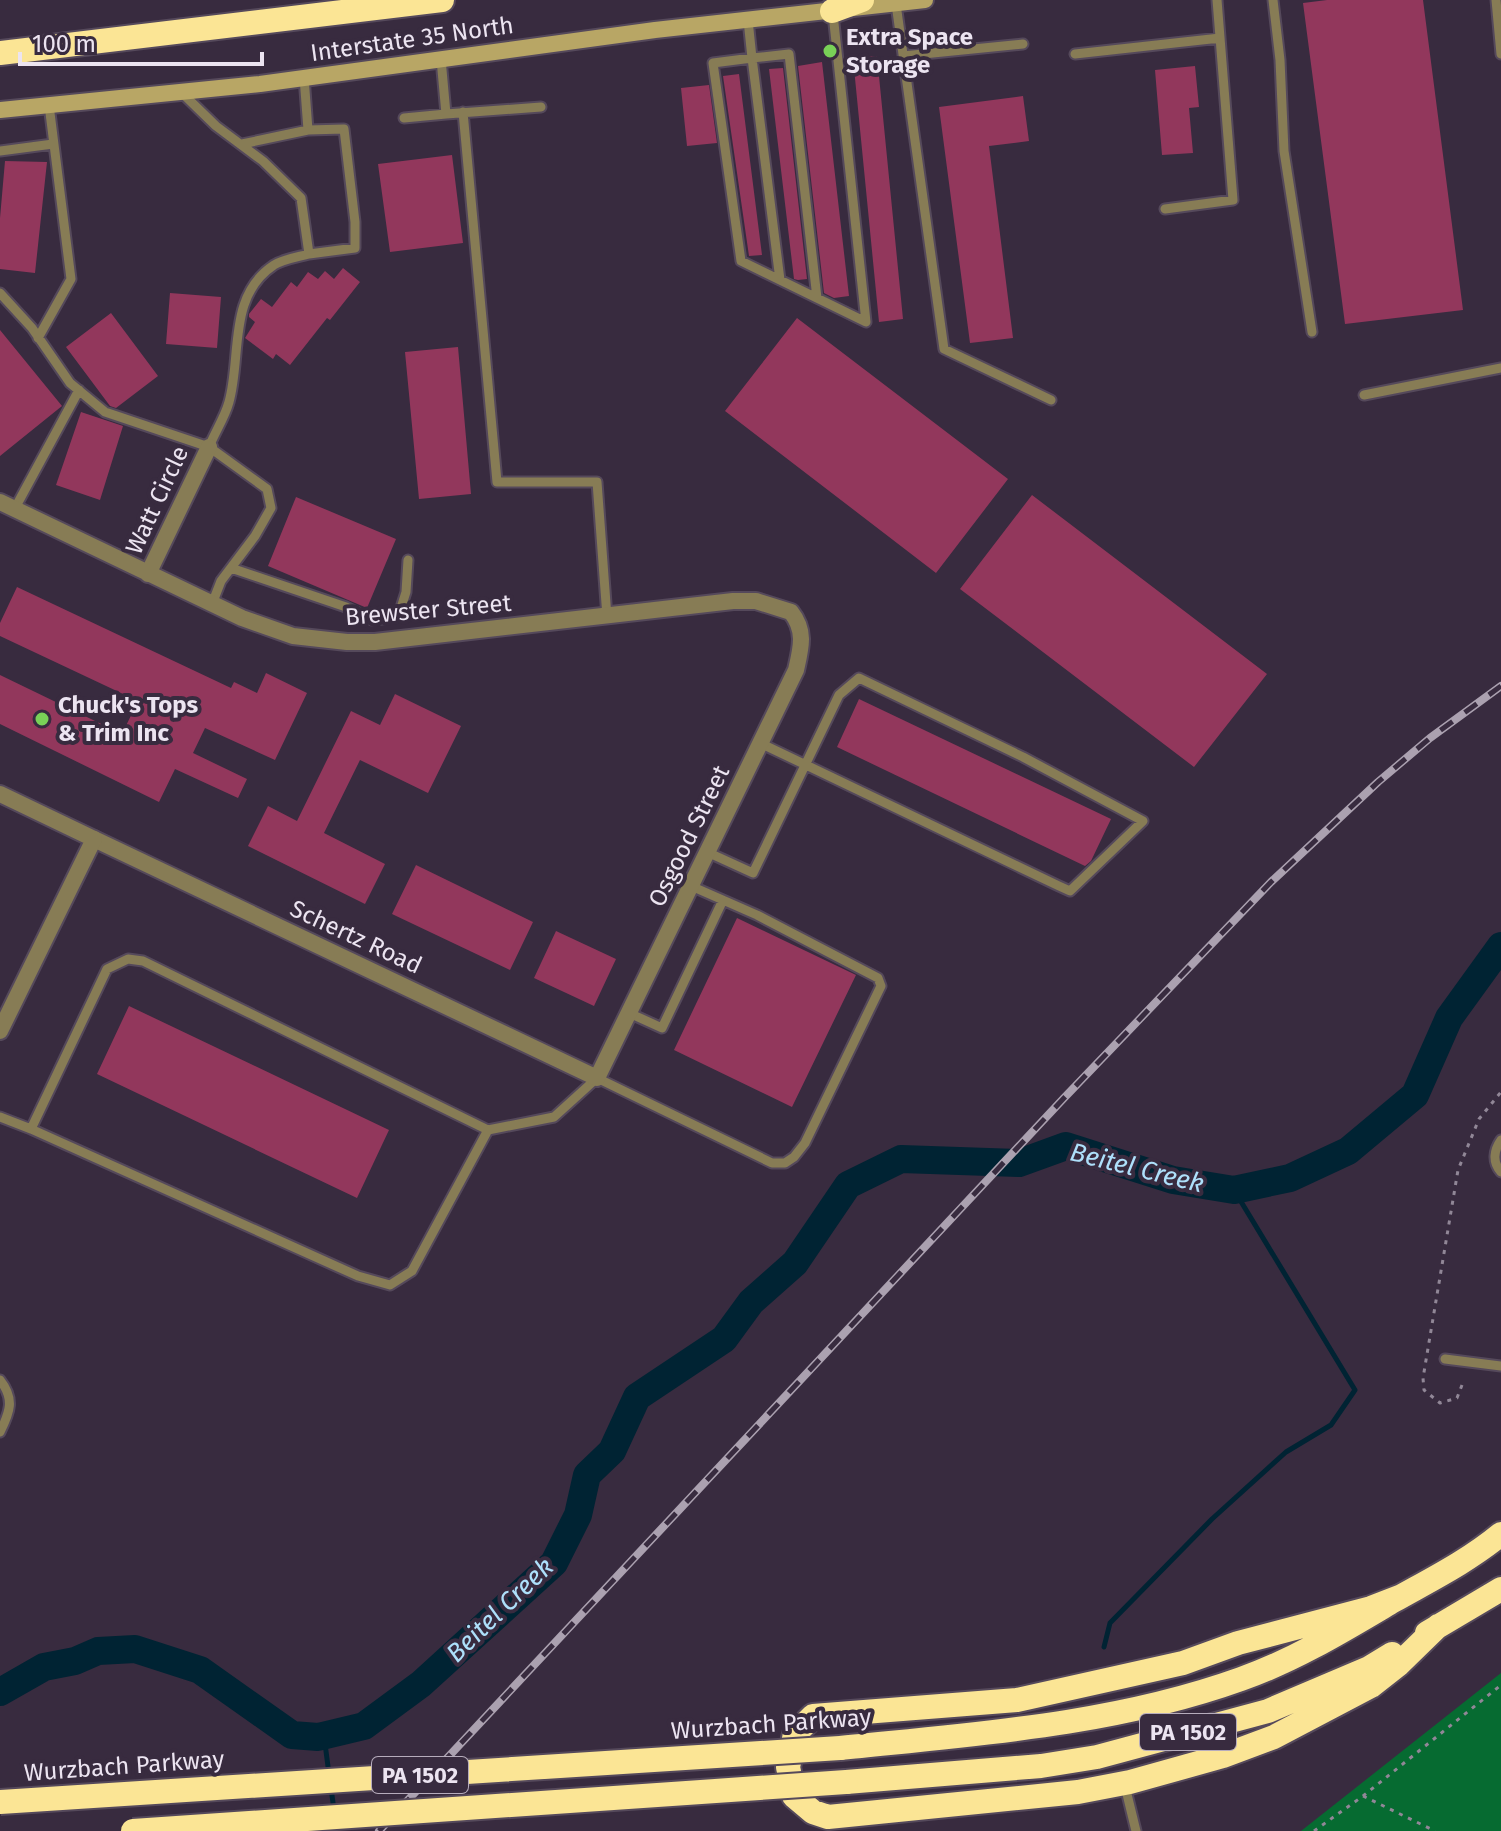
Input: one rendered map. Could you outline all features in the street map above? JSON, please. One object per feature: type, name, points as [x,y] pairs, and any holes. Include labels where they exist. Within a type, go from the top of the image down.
[{"type":"highway","points":[[0,53],[442,0]]},
{"type":"highway","points":[[832,11],[862,0]]},
{"type":"highway","name":"Wurzbach Parkway","points":[[0,1802],[840,1748],[1014,1730],[1135,1710],[1242,1679],[1314,1647],[1446,1573],[1501,1534]]},
{"type":"highway","name":"PA 1502","points":[[133,1831],[846,1782],[1041,1766],[1097,1757],[1268,1711],[1369,1668],[1501,1589]]},
{"type":"highway","points":[[1402,1596],[1371,1608],[1238,1643],[1183,1663],[1017,1700],[813,1716],[795,1734],[788,1767],[794,1796],[813,1812],[828,1817],[1063,1794],[1125,1783],[1223,1756],[1274,1737],[1371,1686],[1438,1626]]},
{"type":"main road","name":"Interstate 35 North","points":[[0,110],[304,77],[925,0]]},
{"type":"street","name":"Watt Circle","points":[[148,574],[209,447]]},
{"type":"street","name":"Brewster Street","points":[[7,506],[242,618],[293,636],[375,642],[733,601],[756,601],[791,612]]},
{"type":"street","name":"Osgood Street","points":[[597,1078],[796,670],[802,646],[801,630],[791,612]]},
{"type":"street","name":"Schertz Road","points":[[0,794],[597,1078]]},
{"type":"street","points":[[0,1031],[94,839]]},
{"type":"lane","points":[[1165,209],[1233,200],[1217,0]]},
{"type":"lane","points":[[1273,0],[1280,60],[1284,151],[1312,332]]},
{"type":"lane","points":[[1496,0],[1501,54]]},
{"type":"lane","points":[[896,4],[944,349],[1051,400]]},
{"type":"lane","points":[[817,298],[789,54],[713,63],[741,261],[866,322],[832,11]]},
{"type":"lane","points":[[748,20],[780,280]]},
{"type":"lane","points":[[1075,54],[1220,38]]},
{"type":"lane","points":[[903,56],[1023,44]]},
{"type":"lane","points":[[441,59],[446,114]]},
{"type":"lane","points":[[304,77],[308,130]]},
{"type":"lane","points":[[180,91],[216,126],[263,161],[301,198],[309,254]]},
{"type":"lane","points":[[38,338],[71,279],[49,105]]},
{"type":"lane","points":[[404,118],[541,107]]},
{"type":"lane","points":[[463,112],[497,482],[597,482],[607,617]]},
{"type":"lane","points":[[209,447],[229,401],[237,332],[245,301],[263,274],[276,263],[309,254],[355,248],[344,129],[308,130],[242,144]]},
{"type":"lane","points":[[0,151],[53,144]]},
{"type":"lane","points":[[0,293],[70,383],[105,412],[209,447],[267,489],[271,508],[255,536],[221,581],[212,604]]},
{"type":"lane","points":[[1364,395],[1501,368]]},
{"type":"lane","points":[[7,506],[79,390]]},
{"type":"lane","points":[[231,568],[346,607],[372,620],[391,618],[400,611],[406,592],[408,560]]},
{"type":"lane","points":[[372,620],[375,642]]},
{"type":"lane","points":[[707,852],[753,873],[804,764],[839,695],[859,678],[1023,757],[1143,821],[1070,891],[804,764],[760,743]]},
{"type":"lane","points":[[31,1129],[107,969],[128,959],[143,961],[488,1130],[554,1117],[597,1078],[772,1163],[785,1163],[805,1143],[881,986],[878,978],[691,886]]},
{"type":"lane","points":[[629,1013],[662,1028],[723,900]]},
{"type":"lane","points":[[0,1117],[358,1276],[390,1285],[412,1271],[488,1130]]},
{"type":"lane","points":[[1501,1140],[1495,1152],[1501,1172]]},
{"type":"lane","points":[[1445,1359],[1501,1366]]},
{"type":"lane","points":[[0,1380],[8,1390],[10,1412],[0,1432]]},
{"type":"lane","points":[[1125,1783],[1136,1831]]},
{"type":"path","points":[[1462,1385],[1457,1398],[1440,1403],[1424,1390],[1423,1378],[1458,1170],[1479,1119],[1501,1092]]},
{"type":"path","points":[[1314,1831],[1363,1796],[1501,1685]]},
{"type":"path","points":[[1363,1796],[1435,1831]]},
{"type":"green space","points":[[1501,1673],[1501,1831],[1301,1831]]},
{"type":"building","points":[[1423,0],[1463,310],[1345,324],[1303,3]]},
{"type":"building","points":[[877,56],[903,319],[879,322],[853,58]]},
{"type":"building","points":[[822,62],[849,296],[834,298],[824,293],[798,66]]},
{"type":"building","points":[[1195,66],[1199,107],[1189,108],[1193,153],[1162,155],[1155,70]]},
{"type":"building","points":[[783,68],[807,279],[798,280],[794,279],[769,69]]},
{"type":"building","points":[[739,74],[762,255],[749,256],[723,76]]},
{"type":"building","points":[[709,85],[717,143],[687,146],[681,88]]},
{"type":"building","points":[[1023,96],[1029,141],[989,146],[1013,338],[970,343],[939,107]]},
{"type":"building","points":[[452,155],[463,243],[390,252],[378,164]]},
{"type":"building","points":[[5,161],[47,162],[35,273],[0,269]]},
{"type":"building","points":[[343,268],[360,282],[290,365],[276,354],[273,359],[245,338],[255,322],[249,314],[261,299],[272,307],[291,282],[297,287],[308,272],[318,279],[325,271],[334,279]]},
{"type":"building","points":[[170,293],[221,297],[217,348],[166,344]]},
{"type":"building","points":[[111,313],[158,376],[116,408],[110,406],[66,347]]},
{"type":"building","points":[[797,318],[1008,479],[936,573],[725,411]]},
{"type":"building","points":[[0,330],[62,406],[0,456]]},
{"type":"building","points":[[458,347],[471,494],[419,499],[405,352]]},
{"type":"building","points":[[81,412],[123,426],[100,500],[56,485]]},
{"type":"building","points":[[1032,495],[1267,674],[1194,767],[960,589]]},
{"type":"building","points":[[296,497],[396,539],[367,608],[268,566]]},
{"type":"building","points":[[17,587],[231,688],[234,682],[257,693],[266,673],[307,693],[275,760],[205,728],[193,753],[247,779],[238,798],[175,769],[159,802],[0,724],[0,675],[122,734],[138,701],[0,636],[0,623]]},
{"type":"building","points":[[395,694],[461,726],[428,793],[360,760],[324,833],[385,864],[365,904],[248,846],[268,806],[297,821],[351,711],[380,725]]},
{"type":"building","points":[[859,699],[1111,819],[1091,861],[1085,866],[837,747]]},
{"type":"building","points":[[416,865],[533,922],[510,970],[392,914]]},
{"type":"building","points":[[737,918],[856,975],[792,1107],[674,1050]]},
{"type":"building","points":[[556,931],[616,959],[594,1006],[534,978]]},
{"type":"building","points":[[129,1006],[389,1130],[357,1198],[97,1074]]},
{"type":"waterway","name":"Beitel Creek","points":[[0,1692],[44,1667],[75,1661],[98,1651],[135,1649],[200,1670],[292,1735],[318,1737],[364,1726],[421,1684],[554,1563],[578,1515],[587,1475],[612,1451],[637,1397],[724,1339],[751,1302],[795,1263],[848,1185],[901,1159],[1019,1163],[1066,1146],[1173,1180],[1234,1190],[1290,1178],[1348,1151],[1415,1095],[1449,1018],[1501,946]]},
{"type":"waterway","points":[[1104,1647],[1110,1623],[1212,1519],[1286,1452],[1331,1425],[1355,1390],[1234,1190]]},
{"type":"waterway","points":[[324,1736],[329,1774]]},
{"type":"waterway","points":[[331,1788],[334,1810]]},
{"type":"railway","points":[[379,1831],[1064,1098],[1271,882],[1378,782],[1430,738],[1501,686]]},
{"type":"place","name":"Extra Space Storage","points":[[830,51]]},
{"type":"place","name":"Chuck's Tops & Trim Inc","points":[[42,719]]}]
